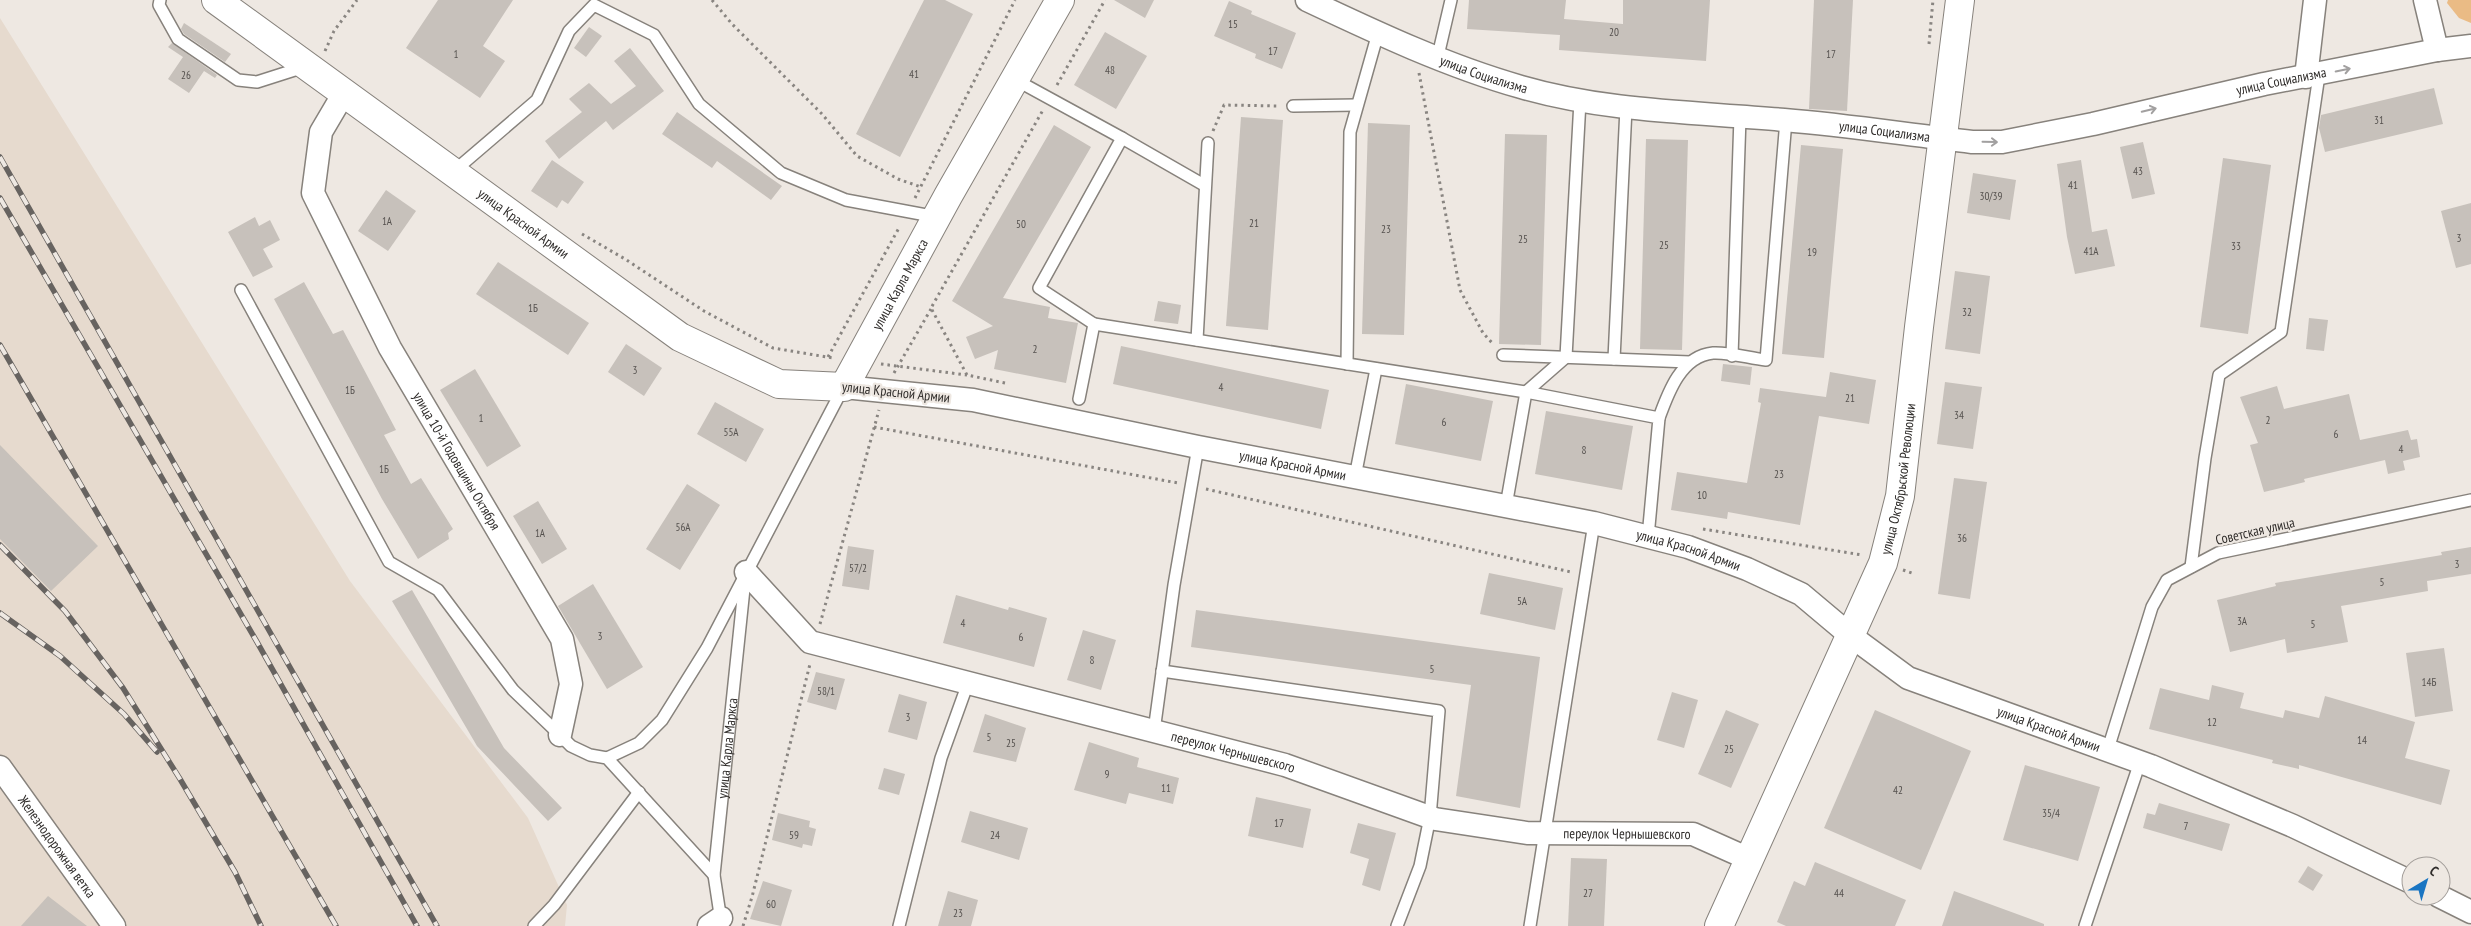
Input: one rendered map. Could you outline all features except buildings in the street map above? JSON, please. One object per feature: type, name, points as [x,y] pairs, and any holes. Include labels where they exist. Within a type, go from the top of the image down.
[{"type":"main road","name":"улица Красной Армии","points":[[216,0],[680,337],[780,384],[844,387]]},
{"type":"main road","name":"улица Карла Маркса","points":[[844,387],[942,206],[1060,0]]},
{"type":"main road","name":"улица Октябрьской Революции","points":[[1720,926],[1883,563],[1900,496],[1960,0]]},
{"type":"street","name":"улица Социализма","points":[[1307,0],[1437,60],[1522,87],[1580,101],[1626,108],[1786,120],[1942,138],[2002,142],[2093,124],[2264,84],[2313,76],[2437,50],[2471,46]]},
{"type":"street","points":[[2313,76],[2315,0]]},
{"type":"street","points":[[2426,0],[2437,50]]},
{"type":"street","name":"улица 10-й Годовщины Октября","points":[[344,93],[320,132],[313,193],[390,348],[562,639],[571,684],[560,735]]},
{"type":"street","name":"улица Красной Армии","points":[[844,387],[973,400],[1198,447],[1594,523],[1688,547],[1747,569],[1801,594],[1850,636],[1908,678],[2108,749],[2294,826],[2401,877]]},
{"type":"street","name":"переулок Чернышевского","points":[[746,572],[810,642],[815,644],[1285,766],[1430,817],[1527,833],[1693,834],[1749,859]]},
{"type":"street","name":"Железнодорожная ветка","points":[[0,767],[114,926]]},
{"type":"street","points":[[2451,902],[2471,912]]},
{"type":"lane","points":[[160,0],[159,5],[178,39],[238,80],[257,82],[311,69]]},
{"type":"lane","points":[[1437,60],[1451,0]]},
{"type":"lane","points":[[453,172],[536,100],[569,31],[594,5],[654,34],[699,104],[781,173],[846,200],[908,212],[942,206]]},
{"type":"lane","points":[[1346,364],[1350,132],[1356,105],[1378,33]]},
{"type":"lane","points":[[2191,567],[2205,458],[2219,375],[2281,332],[2313,76]]},
{"type":"lane","points":[[1014,79],[1204,185]]},
{"type":"lane","points":[[1506,506],[1526,392],[1566,358],[1580,101]]},
{"type":"lane","points":[[1294,106],[1356,105]]},
{"type":"lane","points":[[1614,359],[1626,108]]},
{"type":"lane","points":[[1732,356],[1740,116]]},
{"type":"lane","points":[[1503,355],[1690,362],[1712,353],[1766,360],[1786,120]]},
{"type":"lane","points":[[1122,138],[1038,288],[1094,324],[1526,392],[1659,418]]},
{"type":"lane","points":[[1197,340],[1204,185],[1208,143]]},
{"type":"lane","points":[[241,290],[389,562],[438,590],[513,690],[572,746],[590,755],[608,758],[714,875]]},
{"type":"lane","points":[[1079,399],[1094,324]]},
{"type":"lane","points":[[1648,536],[1659,418],[1670,388],[1690,362]]},
{"type":"lane","points":[[1355,477],[1376,369]]},
{"type":"lane","name":"улица Карла Маркса","points":[[608,758],[638,743],[662,720],[707,648],[844,387]]},
{"type":"lane","points":[[1154,731],[1174,585],[1198,447]]},
{"type":"lane","name":"Советская улица","points":[[2108,749],[2152,607],[2167,580],[2218,553],[2471,500]]},
{"type":"lane","points":[[1530,926],[1594,523]]},
{"type":"lane","name":"улица Карла Маркса","points":[[717,923],[714,875],[746,572]]},
{"type":"lane","points":[[1162,671],[1439,711],[1430,817],[1420,866],[1397,926]]},
{"type":"lane","points":[[899,926],[941,758],[968,683]]},
{"type":"lane","points":[[2085,926],[2140,762]]},
{"type":"lane","points":[[534,926],[554,905],[639,792]]},
{"type":"path","points":[[311,69],[357,0]]},
{"type":"path","points":[[712,0],[732,24],[822,114],[857,156],[898,179],[921,187],[942,206]]},
{"type":"path","points":[[828,357],[908,212],[1015,0]]},
{"type":"path","points":[[743,926],[752,897],[815,644],[884,391],[1105,0]]},
{"type":"path","points":[[1416,50],[1460,290],[1483,333],[1503,355]]},
{"type":"path","points":[[1208,143],[1224,105],[1294,106]]},
{"type":"path","points":[[574,230],[626,259],[704,311],[773,348],[968,375],[1014,385]]},
{"type":"path","points":[[931,308],[968,375]]},
{"type":"path","points":[[874,427],[1192,486],[1586,576]]},
{"type":"path","points":[[1696,528],[1854,552],[1912,573]]},
{"type":"shaded area","points":[[2448,0],[2471,0],[2471,23],[2459,18],[2447,3]]},
{"type":"shaded area","points":[[0,18],[350,581],[528,818],[567,905],[565,926],[0,926]]},
{"type":"railway","points":[[0,157],[437,926]]},
{"type":"railway","points":[[0,198],[257,642],[417,926]]},
{"type":"railway","points":[[0,345],[336,926]]},
{"type":"railway","points":[[0,545],[65,611],[123,688],[235,872],[261,926]]},
{"type":"railway","points":[[0,613],[60,656],[124,714],[157,752]]}]
